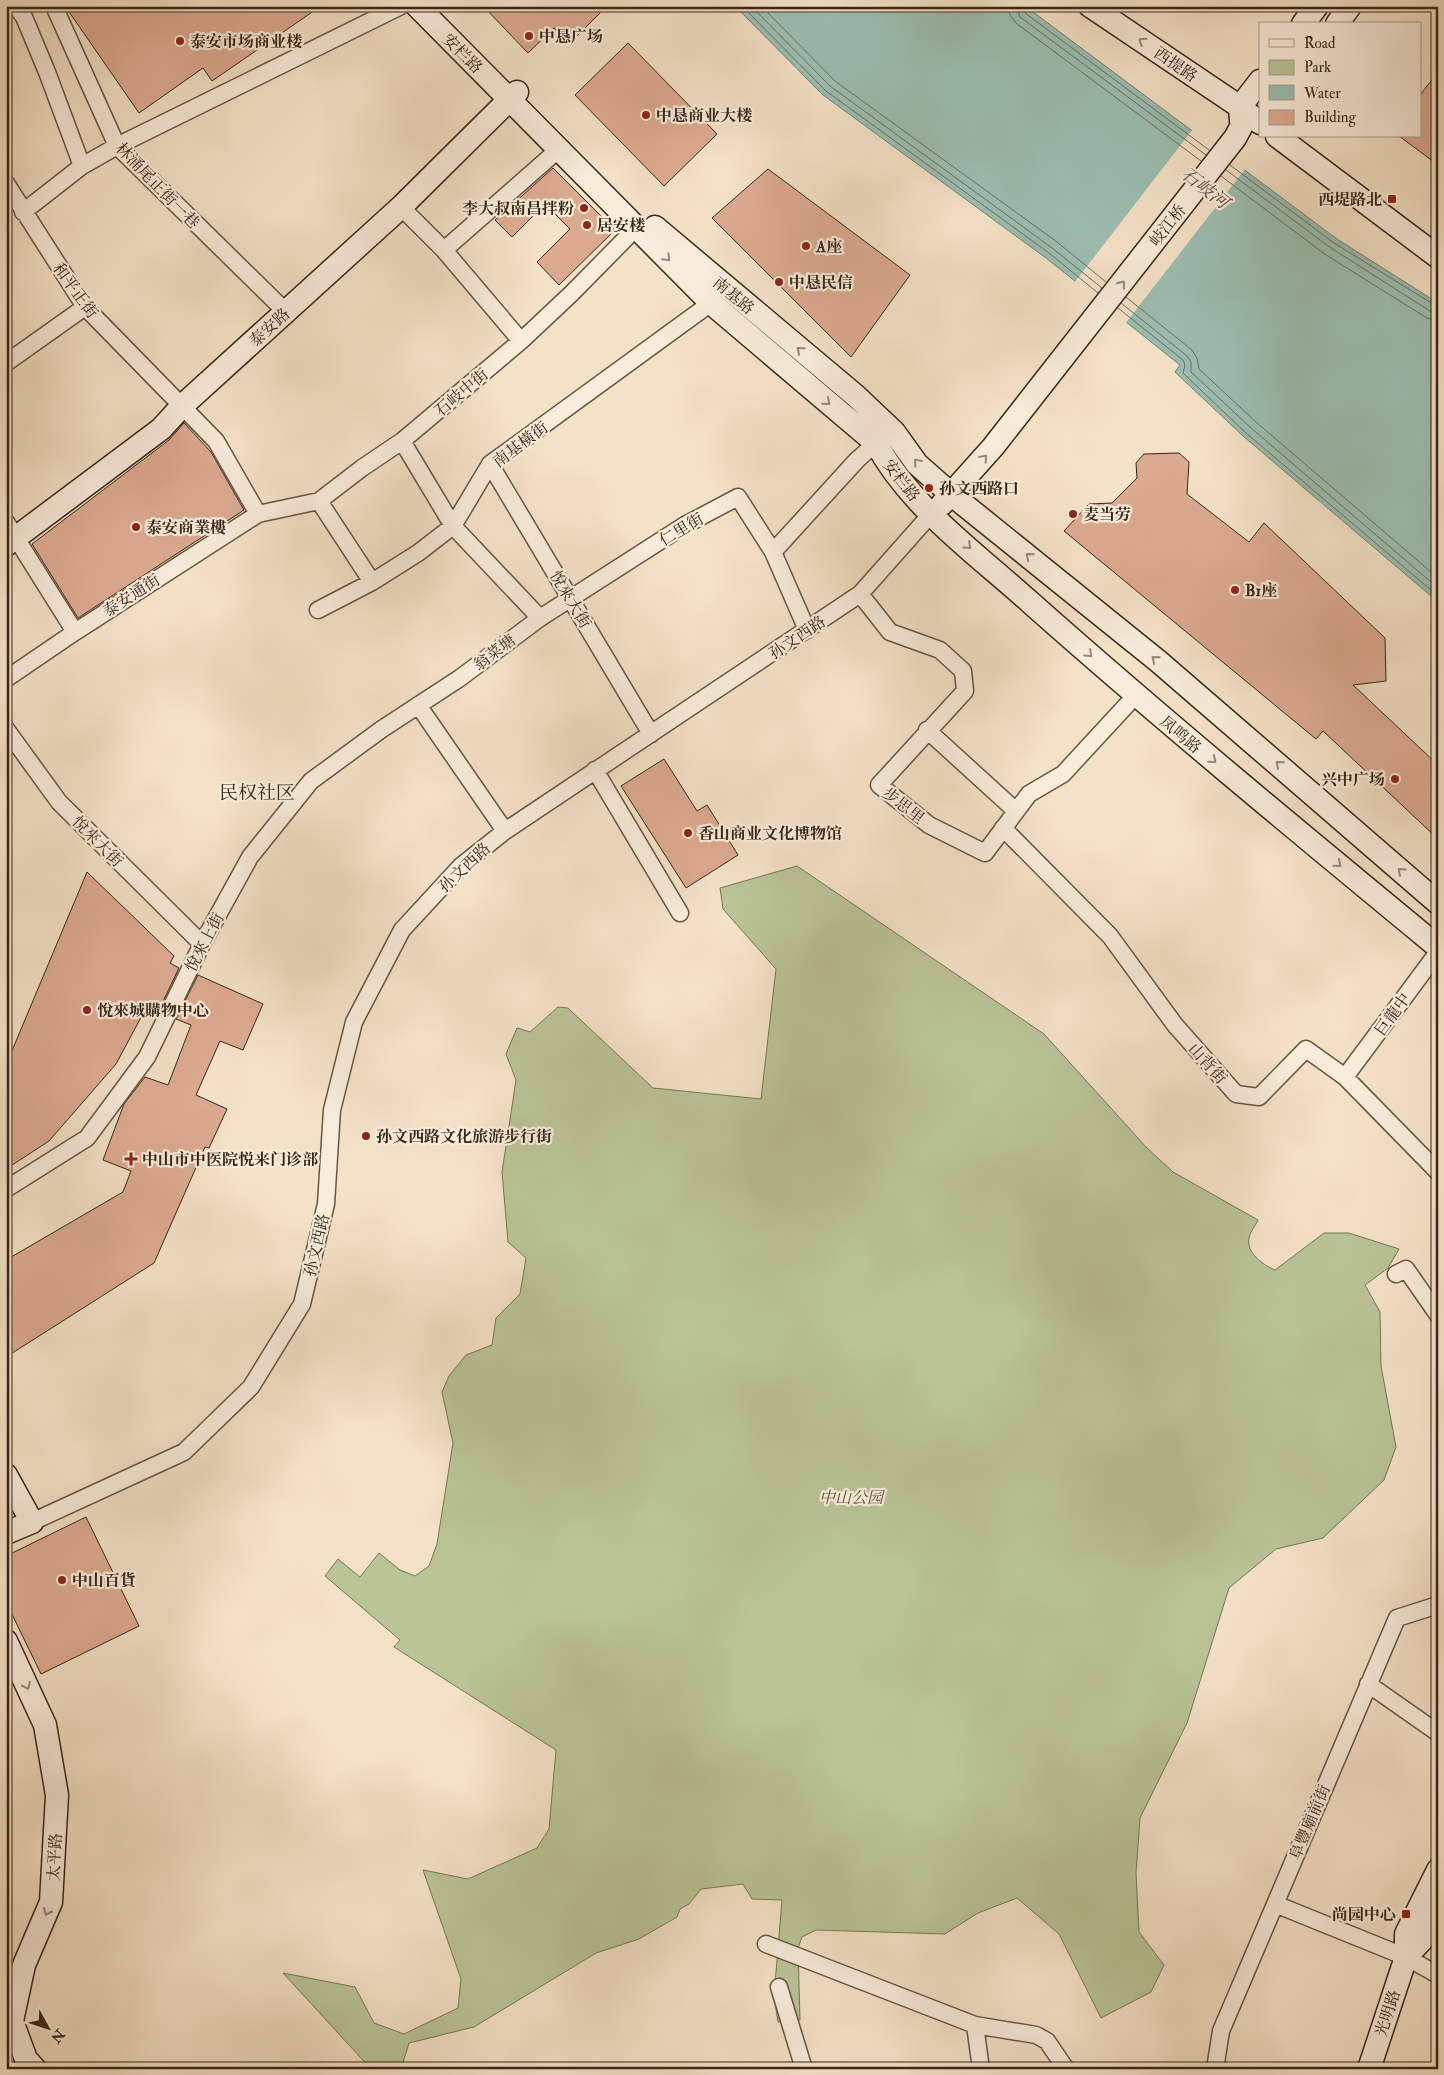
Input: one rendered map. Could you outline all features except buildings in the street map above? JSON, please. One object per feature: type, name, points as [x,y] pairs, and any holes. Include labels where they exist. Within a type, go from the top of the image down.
[{"type":"main road","name":"安栏路","points":[[417,6],[513,96]]},
{"type":"main road","name":"安栏路","points":[[433,6],[513,96]]},
{"type":"main road","name":"西提路","points":[[1090,6],[1249,124]]},
{"type":"main road","points":[[1305,22],[1317,6]]},
{"type":"main road","points":[[1338,22],[1350,6]]},
{"type":"main road","name":"岐江桥","points":[[1092,323],[1249,124],[1259,85]]},
{"type":"main road","name":"南基路","points":[[513,96],[559,149],[711,303],[876,443]]},
{"type":"main road","name":"南基路","points":[[513,96],[645,218],[726,289],[856,396],[894,432],[917,464],[952,495]]},
{"type":"main road","name":"泰安路","points":[[10,534],[161,428],[182,406],[401,207],[513,96]]},
{"type":"main road","points":[[1281,138],[1438,256]]},
{"type":"main road","name":"孙文西路","points":[[931,514],[952,495],[993,447],[1092,323]]},
{"type":"main road","name":"安栏路","points":[[876,443],[889,467],[931,514]]},
{"type":"main road","points":[[952,495],[1158,661],[1438,903]]},
{"type":"main road","name":"凤鸣路","points":[[931,514],[1135,696],[1438,947]]},
{"type":"main road","points":[[6,1475],[32,1522],[6,1533]]},
{"type":"main road","name":"太平路","points":[[6,1641],[45,1725],[57,1795],[51,1902],[24,1965],[12,2021],[26,2059],[35,2069]]},
{"type":"main road","name":"光明路","points":[[1368,2069],[1406,1957],[1406,1934],[1438,1870]]},
{"type":"main road","name":"光明路","points":[[1406,1957],[1422,1940],[1438,1910]]},
{"type":"street","points":[[16,6],[24,16],[82,166]]},
{"type":"street","name":"林涌尾正街一巷","points":[[54,6],[116,146],[286,312]]},
{"type":"street","points":[[23,212],[82,166],[116,146],[401,6]]},
{"type":"street","points":[[444,250],[559,149]]},
{"type":"street","name":"和平正街","points":[[6,183],[85,306],[216,441],[258,514]]},
{"type":"street","points":[[401,207],[444,250],[521,341]]},
{"type":"street","name":"石岐中街","points":[[258,514],[319,502],[362,468],[402,441],[521,341],[571,294],[637,227]]},
{"type":"street","name":"南基橫街","points":[[318,610],[372,582],[418,553],[453,526],[490,464],[711,303]]},
{"type":"street","points":[[6,363],[85,306]]},
{"type":"street","points":[[402,441],[453,526],[540,618]]},
{"type":"street","points":[[772,552],[857,460],[876,443]]},
{"type":"street","name":"悅來大街","points":[[490,464],[651,734]]},
{"type":"street","name":"仁里街","points":[[570,598],[685,525],[738,497],[772,552],[807,630]]},
{"type":"street","points":[[319,502],[372,582]]},
{"type":"street","name":"泰安通街","points":[[6,680],[75,632],[258,514]]},
{"type":"street","name":"孙文西路","points":[[32,1522],[184,1452],[251,1387],[302,1304],[326,1204],[332,1110],[354,1022],[402,930],[461,866],[505,831],[860,594],[931,514]]},
{"type":"street","points":[[10,534],[75,632]]},
{"type":"street","name":"步思里","points":[[860,594],[890,632],[940,650],[963,671],[965,691],[879,785],[929,825],[985,853],[1029,794],[1063,774],[1135,696]]},
{"type":"street","name":"翁菜塘","points":[[418,705],[460,678],[570,598]]},
{"type":"street","points":[[418,705],[505,831]]},
{"type":"street","name":"悅來上街","points":[[6,1189],[87,1138],[147,1057],[202,944],[250,857],[311,781],[418,705]]},
{"type":"street","name":"悅來大街","points":[[6,729],[59,802],[202,944]]},
{"type":"street","points":[[928,730],[1016,812]]},
{"type":"street","points":[[595,770],[680,913]]},
{"type":"street","name":"山背街","points":[[1003,828],[1110,936],[1175,1025],[1236,1094],[1259,1096],[1306,1049],[1345,1077],[1438,1172]]},
{"type":"street","name":"巨龍中","points":[[1345,1077],[1438,952]]},
{"type":"street","points":[[1396,1274],[1406,1269],[1438,1315]]},
{"type":"street","name":"阜豐廟前街","points":[[1216,2069],[1221,2031],[1397,1618],[1438,1605]]},
{"type":"street","points":[[1368,1684],[1438,1732]]},
{"type":"street","points":[[1275,1904],[1406,1957],[1438,1975]]},
{"type":"street","points":[[766,1944],[975,2025],[1036,2035],[1047,2041],[1066,2069]]},
{"type":"street","points":[[779,1987],[804,2069]]},
{"type":"street","points":[[975,2025],[981,2069]]},
{"type":"green space","name":"中山公园","points":[[797,866],[1044,1034],[1146,1147],[1173,1172],[1258,1220],[1250,1236],[1249,1243],[1250,1249],[1256,1258],[1265,1265],[1275,1270],[1324,1233],[1349,1233],[1399,1249],[1388,1268],[1365,1285],[1380,1312],[1381,1366],[1396,1447],[1384,1480],[1323,1538],[1276,1549],[1229,1588],[1187,1723],[1140,1818],[1136,1873],[1139,1932],[1164,1965],[1151,1992],[1101,2018],[1059,1934],[1017,1898],[978,1913],[945,1934],[816,1930],[802,1937],[798,1948],[800,2020],[778,2022],[774,1996],[782,1900],[752,1899],[743,1884],[701,1889],[689,1904],[680,1909],[677,1917],[639,1939],[596,1953],[474,2027],[409,2043],[401,2069],[371,2069],[283,1973],[355,1987],[374,2023],[404,2034],[458,2008],[461,1979],[423,1870],[468,1879],[537,1848],[549,1829],[556,1750],[394,1647],[400,1640],[325,1576],[338,1559],[360,1577],[379,1553],[400,1570],[415,1576],[429,1566],[437,1544],[453,1443],[442,1392],[449,1376],[466,1355],[492,1345],[496,1318],[520,1294],[526,1258],[508,1242],[502,1172],[516,1080],[506,1054],[517,1028],[530,1032],[558,1007],[568,1008],[653,1088],[761,1099],[776,969],[723,909],[720,888]]},
{"type":"water","name":"石岐河","points":[[735,6],[1025,6],[1337,239],[1438,303],[1438,602],[1243,436],[1175,372],[1180,365],[1046,258],[823,95]]},
{"type":"pier","points":[[1193,129],[1246,168],[1125,324],[1074,283]]},
{"type":"place","name":"中恳广场","points":[[529,36]]},
{"type":"place","name":"泰安市场商业楼","points":[[180,41]]},
{"type":"place","name":"中恳商业大楼","points":[[646,115]]},
{"type":"place","name":"西堤路北","points":[[1392,199]]},
{"type":"place","name":"李大叔南昌拌粉","points":[[584,208]]},
{"type":"place","name":"居安楼","points":[[587,225]]},
{"type":"place","name":"A座","points":[[806,246]]},
{"type":"place","name":"中恳民信","points":[[779,282]]},
{"type":"place","name":"孙文西路口","points":[[929,488]]},
{"type":"place","name":"麦当劳","points":[[1073,514]]},
{"type":"place","name":"泰安商業樓","points":[[136,527]]},
{"type":"place","name":"B1座","points":[[1235,590]]},
{"type":"place","name":"兴中广场","points":[[1395,779]]},
{"type":"place","name":"香山商业文化博物馆","points":[[688,833]]},
{"type":"place","name":"悅來城購物中心","points":[[87,1010]]},
{"type":"place","name":"孙文西路文化旅游步行街","points":[[366,1136]]},
{"type":"place","name":"中山市中医院悦来门诊部","points":[[131,1159]]},
{"type":"place","name":"中山百貨","points":[[62,1580]]},
{"type":"place","name":"尚园中心","points":[[1406,1914]]},
{"type":"district","name":"民权社区","points":[[257,792]]}]
